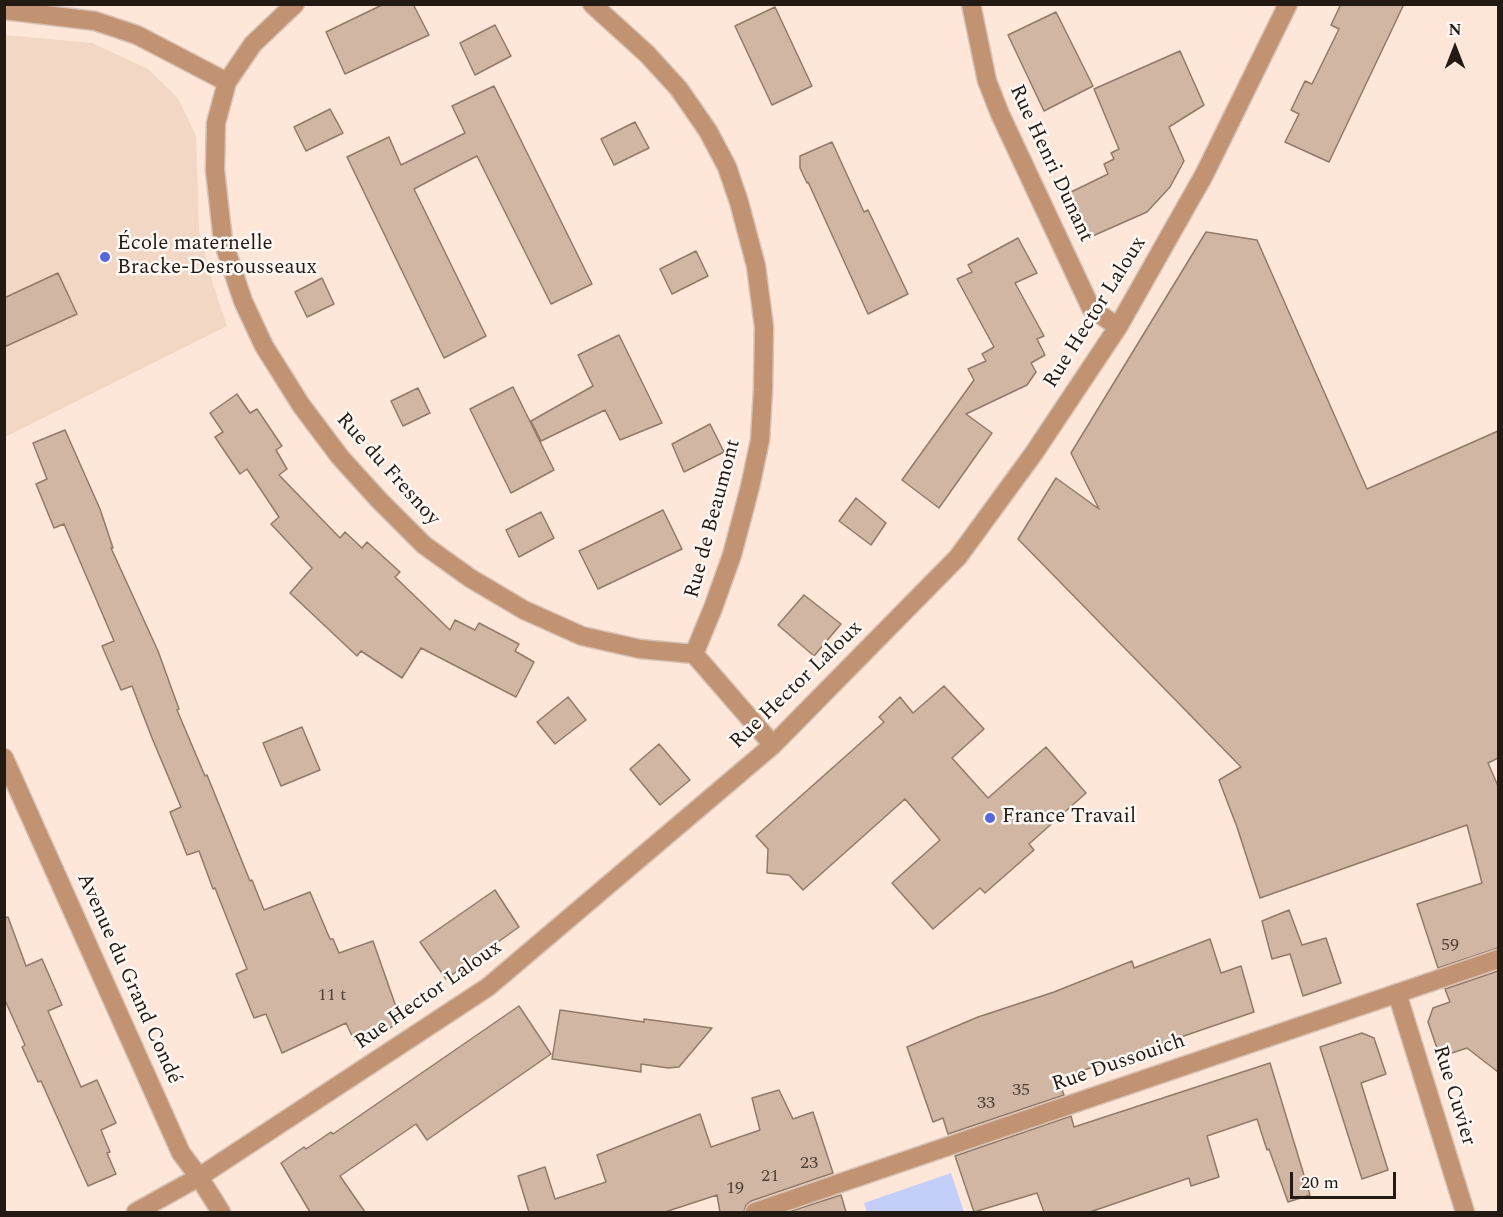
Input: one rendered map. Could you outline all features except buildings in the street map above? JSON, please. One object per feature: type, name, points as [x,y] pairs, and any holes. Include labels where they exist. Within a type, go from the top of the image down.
[{"type":"street","name":"Rue du Fresnoy","points":[[295,4],[253,44],[227,82],[216,123],[215,170],[222,241],[243,301],[264,346],[301,405],[340,457],[424,545],[470,579],[524,610],[582,636],[640,649],[694,654]]},
{"type":"street","name":"Rue de Beaumont","points":[[592,4],[647,54],[679,89],[708,131],[727,167],[756,266],[764,327],[764,390],[760,440],[732,555],[694,654]]},
{"type":"street","name":"Rue Henri Dunant","points":[[971,4],[987,81],[1000,114],[1091,308],[1118,327]]},
{"type":"street","name":"Rue Hector Laloux","points":[[136,1212],[199,1177],[488,987],[773,745],[958,557],[1034,453],[1118,327],[1204,175],[1288,4]]},
{"type":"street","points":[[4,10],[95,21],[127,31],[227,82]]},
{"type":"street","points":[[694,654],[773,745]]},
{"type":"street","name":"Avenue du Grand Condé","points":[[4,758],[181,1153],[221,1212]]},
{"type":"street","name":"Rue Dussouich","points":[[755,1212],[1498,959]]},
{"type":"street","name":"Rue Cuvier","points":[[1397,993],[1466,1212]]},
{"type":"shaded area","name":"École maternelle Bracke-Desrousseaux","points":[[5,35],[92,43],[148,69],[178,98],[196,136],[199,231],[227,326],[5,437]]},
{"type":"shaded area","points":[[951,1173],[964,1212],[867,1212],[864,1203]]},
{"type":"place","name":"École maternelle Bracke-Desrousseaux","points":[[105,257]]},
{"type":"place","name":"France Travail","points":[[990,818]]}]
